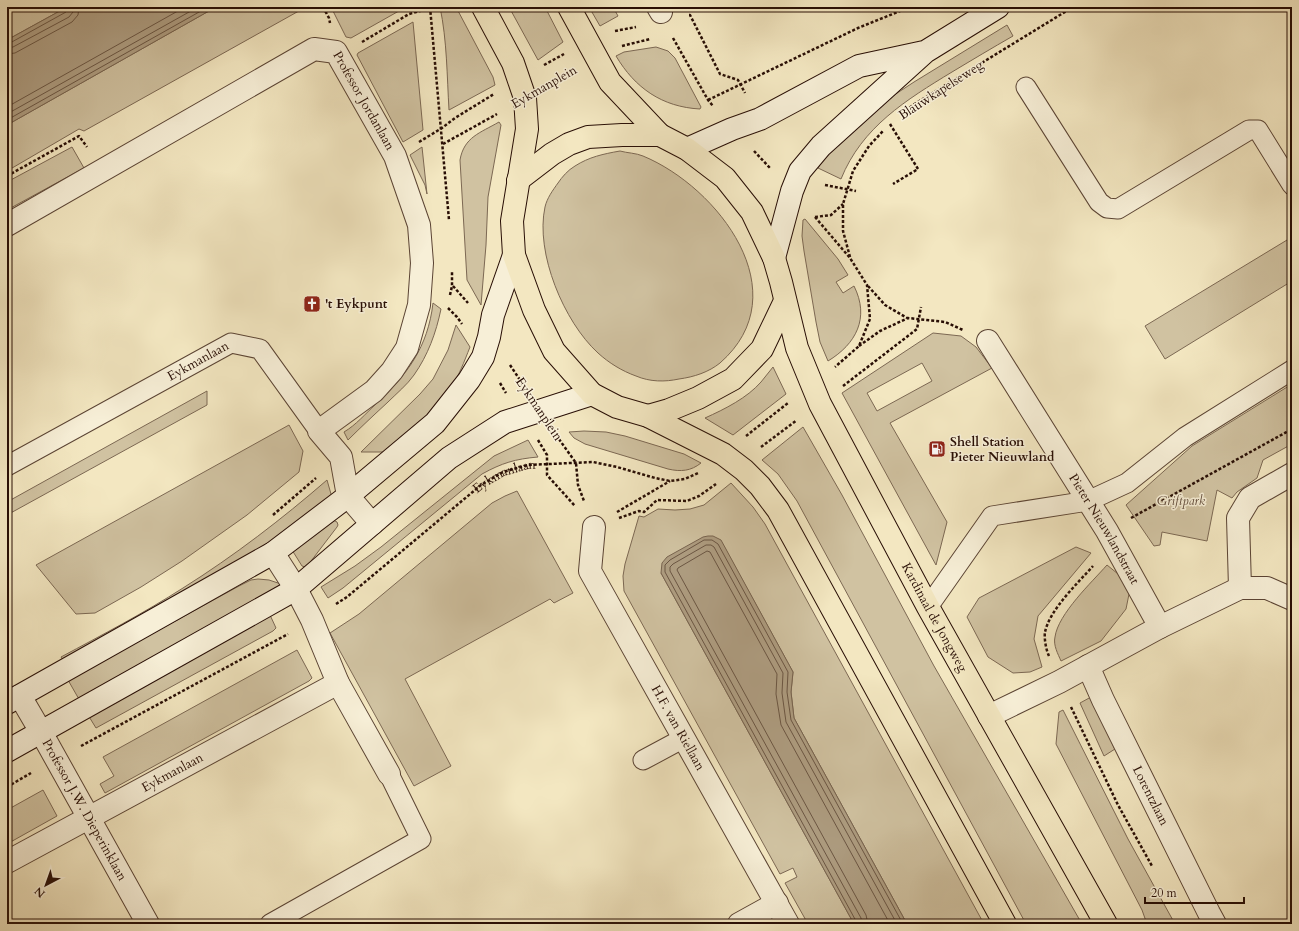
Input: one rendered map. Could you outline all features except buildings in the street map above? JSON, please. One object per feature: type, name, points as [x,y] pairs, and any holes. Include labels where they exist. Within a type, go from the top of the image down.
[{"type":"main road","points":[[483,7],[513,63],[525,98],[527,129],[512,221],[514,255],[534,310],[554,351],[592,394],[617,407],[648,416],[723,454],[744,470],[760,486],[778,510],[1005,924]]},
{"type":"main road","points":[[569,7],[610,82],[660,135],[687,149],[725,178],[752,212],[774,258],[785,301],[762,349],[732,379],[698,398],[669,410],[648,416]]},
{"type":"main road","points":[[518,180],[552,154],[569,144],[588,137],[660,135]]},
{"type":"main road","name":"Kardinaal de Jongweg","points":[[785,301],[797,348],[811,385],[829,421],[928,607],[1106,924]]},
{"type":"street","points":[[774,258],[792,191],[800,172],[821,146],[925,52],[998,7]]},
{"type":"street","name":"Professor Jordanlaan","points":[[7,225],[314,49],[336,52],[395,156],[419,224],[422,263],[419,305],[407,348],[392,371],[374,391],[319,431]]},
{"type":"street","points":[[687,149],[732,129],[760,119],[859,66],[925,52]]},
{"type":"street","points":[[13,700],[273,553],[348,496],[435,423],[469,380],[483,357],[489,337],[493,315],[514,255]]},
{"type":"street","name":"Pieter Nieuwlandstraat","points":[[988,342],[1107,531],[1160,627]]},
{"type":"street","points":[[7,751],[296,589],[456,454],[505,422],[592,394]]},
{"type":"street","name":"Eykmanlaan","points":[[319,431],[340,457],[348,496],[372,524]]},
{"type":"street","points":[[1240,588],[1238,518],[1250,498],[1292,474]]},
{"type":"street","name":"H.F. van Riellaan","points":[[594,527],[590,571],[788,924]]},
{"type":"street","points":[[273,553],[296,589],[312,620],[338,683],[389,774]]},
{"type":"street","points":[[989,716],[1059,682],[1160,627],[1240,588],[1266,588],[1292,599]]},
{"type":"street","name":"Lorentzlaan","points":[[1088,666],[1103,700],[1215,924]]},
{"type":"street","name":"Eykmanlaan","points":[[7,862],[338,683]]},
{"type":"street","name":"Professor J.W. Dieperinklaan","points":[[13,700],[41,732],[148,924]]},
{"type":"street","points":[[739,924],[777,903]]},
{"type":"lane","points":[[1026,87],[1099,202],[1107,208],[1118,210],[1249,130],[1258,130],[1292,185]]},
{"type":"lane","name":"Eykmanlaan","points":[[7,466],[231,343],[260,349],[319,431]]},
{"type":"lane","points":[[928,607],[992,516],[1088,501],[1127,483],[1185,437],[1292,370]]},
{"type":"lane","points":[[643,760],[684,738]]},
{"type":"lane","points":[[270,924],[421,839],[389,774]]},
{"type":"path","points":[[708,100],[858,28],[910,7]]},
{"type":"path","name":"Blauwkapelseweg","points":[[902,114],[914,105],[1073,7]]},
{"type":"path","points":[[336,52],[354,47],[409,14],[431,8],[450,227]]},
{"type":"path","name":"Eykmanplein","points":[[443,144],[525,98],[595,56],[617,47],[656,37]]},
{"type":"path","name":"Blauwkapelseweg","points":[[893,184],[918,169],[890,124],[896,119]]},
{"type":"path","points":[[850,258],[843,231],[844,204],[853,171],[869,146],[884,130]]},
{"type":"path","points":[[7,176],[79,136],[103,171]]},
{"type":"path","points":[[844,204],[831,215],[815,217],[850,258],[867,285],[885,304],[908,318],[945,322],[988,342]]},
{"type":"path","name":"Eykmanplein","points":[[452,271],[452,286],[471,307],[489,337],[576,463]]},
{"type":"path","points":[[859,346],[870,319],[867,285]]},
{"type":"path","points":[[670,481],[594,527],[578,485],[576,463],[593,462],[670,481],[684,479],[701,471],[838,365],[859,346],[880,331],[908,318]]},
{"type":"path","points":[[1107,531],[1292,429]]},
{"type":"path","name":"Eykmanlaan","points":[[7,787],[312,620],[347,597],[481,485],[503,472],[528,465],[576,463]]},
{"type":"green space","points":[[7,7],[67,7],[7,40]]},
{"type":"green space","points":[[216,7],[306,7],[84,131],[79,129],[7,171],[7,125]]},
{"type":"green space","points":[[331,7],[406,7],[351,38],[346,37]]},
{"type":"green space","points":[[440,7],[456,7],[493,77],[495,85],[449,110],[445,45]]},
{"type":"green space","points":[[509,7],[545,7],[563,42],[538,60]]},
{"type":"green space","points":[[589,7],[613,7],[618,16],[600,26]]},
{"type":"green space","points":[[413,22],[423,130],[403,142],[357,55],[358,53]]},
{"type":"green space","points":[[1007,25],[1013,36],[918,93],[887,116],[861,144],[841,179],[818,168],[826,155],[873,109]]},
{"type":"green space","points":[[656,47],[668,51],[675,58],[701,107],[700,109],[674,104],[651,94],[632,78],[616,56],[624,52]]},
{"type":"green space","points":[[499,122],[501,125],[488,197],[481,305],[467,280],[460,160],[465,146],[474,136]]},
{"type":"green space","points":[[72,147],[84,168],[7,210],[7,182]]},
{"type":"green space","points":[[422,147],[427,194],[425,185],[410,155]]},
{"type":"green space","points":[[620,151],[643,156],[671,171],[698,192],[721,217],[740,245],[751,275],[752,305],[743,335],[720,363],[701,374],[674,380],[658,381],[641,378],[616,366],[598,353],[586,340],[574,324],[555,286],[548,265],[544,245],[543,225],[545,207],[549,197],[561,178],[572,168],[591,158]]},
{"type":"green space","points":[[805,219],[838,259],[848,275],[836,282],[843,293],[854,286],[859,298],[861,309],[858,329],[853,338],[846,347],[828,361],[820,342],[804,251],[802,236],[803,220]]},
{"type":"green space","points":[[1292,237],[1292,281],[1165,359],[1145,326]]},
{"type":"green space","points":[[433,303],[441,309],[431,344],[419,367],[405,386],[348,440],[344,432],[356,423],[387,393],[414,359],[421,347],[426,333]]},
{"type":"green space","points":[[456,325],[470,347],[461,369],[450,389],[436,407],[385,454],[382,452],[361,452],[420,394],[433,379],[448,350]]},
{"type":"green space","points":[[933,333],[961,336],[976,347],[992,368],[890,423],[947,522],[936,565],[842,393]],"holes":[[[922,363],[932,381],[877,411],[867,393]]]},
{"type":"green space","points":[[773,367],[786,394],[733,435],[705,418],[728,407],[749,393],[761,382]]},
{"type":"green space","name":"Griftpark","points":[[1292,384],[1292,444],[1263,460],[1257,478],[1237,492],[1232,498],[1217,490],[1207,541],[1162,532],[1160,545],[1154,546],[1126,505],[1192,446]]},
{"type":"green space","points":[[207,391],[207,405],[7,515],[7,502]]},
{"type":"green space","points":[[289,425],[303,451],[299,472],[247,515],[182,561],[141,587],[95,613],[76,614],[36,565]]},
{"type":"green space","points":[[803,427],[842,495],[934,666],[1082,924],[1026,924],[797,501],[778,474],[762,460]]},
{"type":"green space","points":[[569,432],[606,432],[625,436],[684,454],[701,463],[686,470],[668,469],[585,444],[574,438]]},
{"type":"green space","points":[[528,440],[538,457],[509,462],[482,474],[343,588],[328,598],[321,587],[355,566],[381,547],[494,456]]},
{"type":"green space","points":[[327,480],[333,497],[279,537],[65,663],[61,657],[123,624],[221,563],[293,509]]},
{"type":"green space","points":[[731,483],[753,507],[765,524],[984,924],[907,924],[794,718],[791,692],[793,672],[721,541],[661,573],[854,924],[808,924],[785,883],[797,877],[793,868],[780,874],[624,591],[623,576],[625,564],[639,516],[644,517],[658,509],[690,509],[704,505]]},
{"type":"green space","points":[[517,491],[573,593],[554,603],[550,599],[405,679],[451,766],[414,786],[330,633],[359,614],[492,503]]},
{"type":"green space","points":[[333,520],[337,522],[337,527],[308,565],[305,567],[302,566],[292,550]]},
{"type":"green space","points":[[1076,547],[1091,553],[1038,616],[1034,639],[1042,667],[1030,672],[1013,673],[988,657],[967,617],[979,598]]},
{"type":"green space","points":[[1107,565],[1123,578],[1129,594],[1126,609],[1101,641],[1061,661],[1055,643],[1057,628],[1062,618],[1076,599]]},
{"type":"green space","points":[[251,580],[269,580],[281,584],[282,588],[80,701],[68,680],[239,586]]},
{"type":"green space","points":[[270,615],[276,628],[273,631],[96,728],[88,715]]},
{"type":"green space","points":[[297,650],[312,678],[309,681],[105,793],[100,784],[114,776],[103,757]]},
{"type":"green space","points":[[1091,697],[1115,749],[1104,756],[1080,703]]},
{"type":"green space","points":[[1063,710],[1128,839],[1175,924],[1147,924],[1142,910],[1056,744],[1059,712]]},
{"type":"green space","points":[[43,790],[57,816],[7,844],[7,810]]},
{"type":"water","points":[[67,7],[216,7],[7,125],[7,40]]},
{"type":"water","points":[[713,536],[721,540],[793,672],[791,692],[794,718],[907,924],[854,924],[661,573],[662,563],[667,557],[703,537]]},
{"type":"place","name":"'t Eykpunt","points":[[312,304]]},
{"type":"place","name":"Shell Station Pieter Nieuwland","points":[[937,449]]}]
